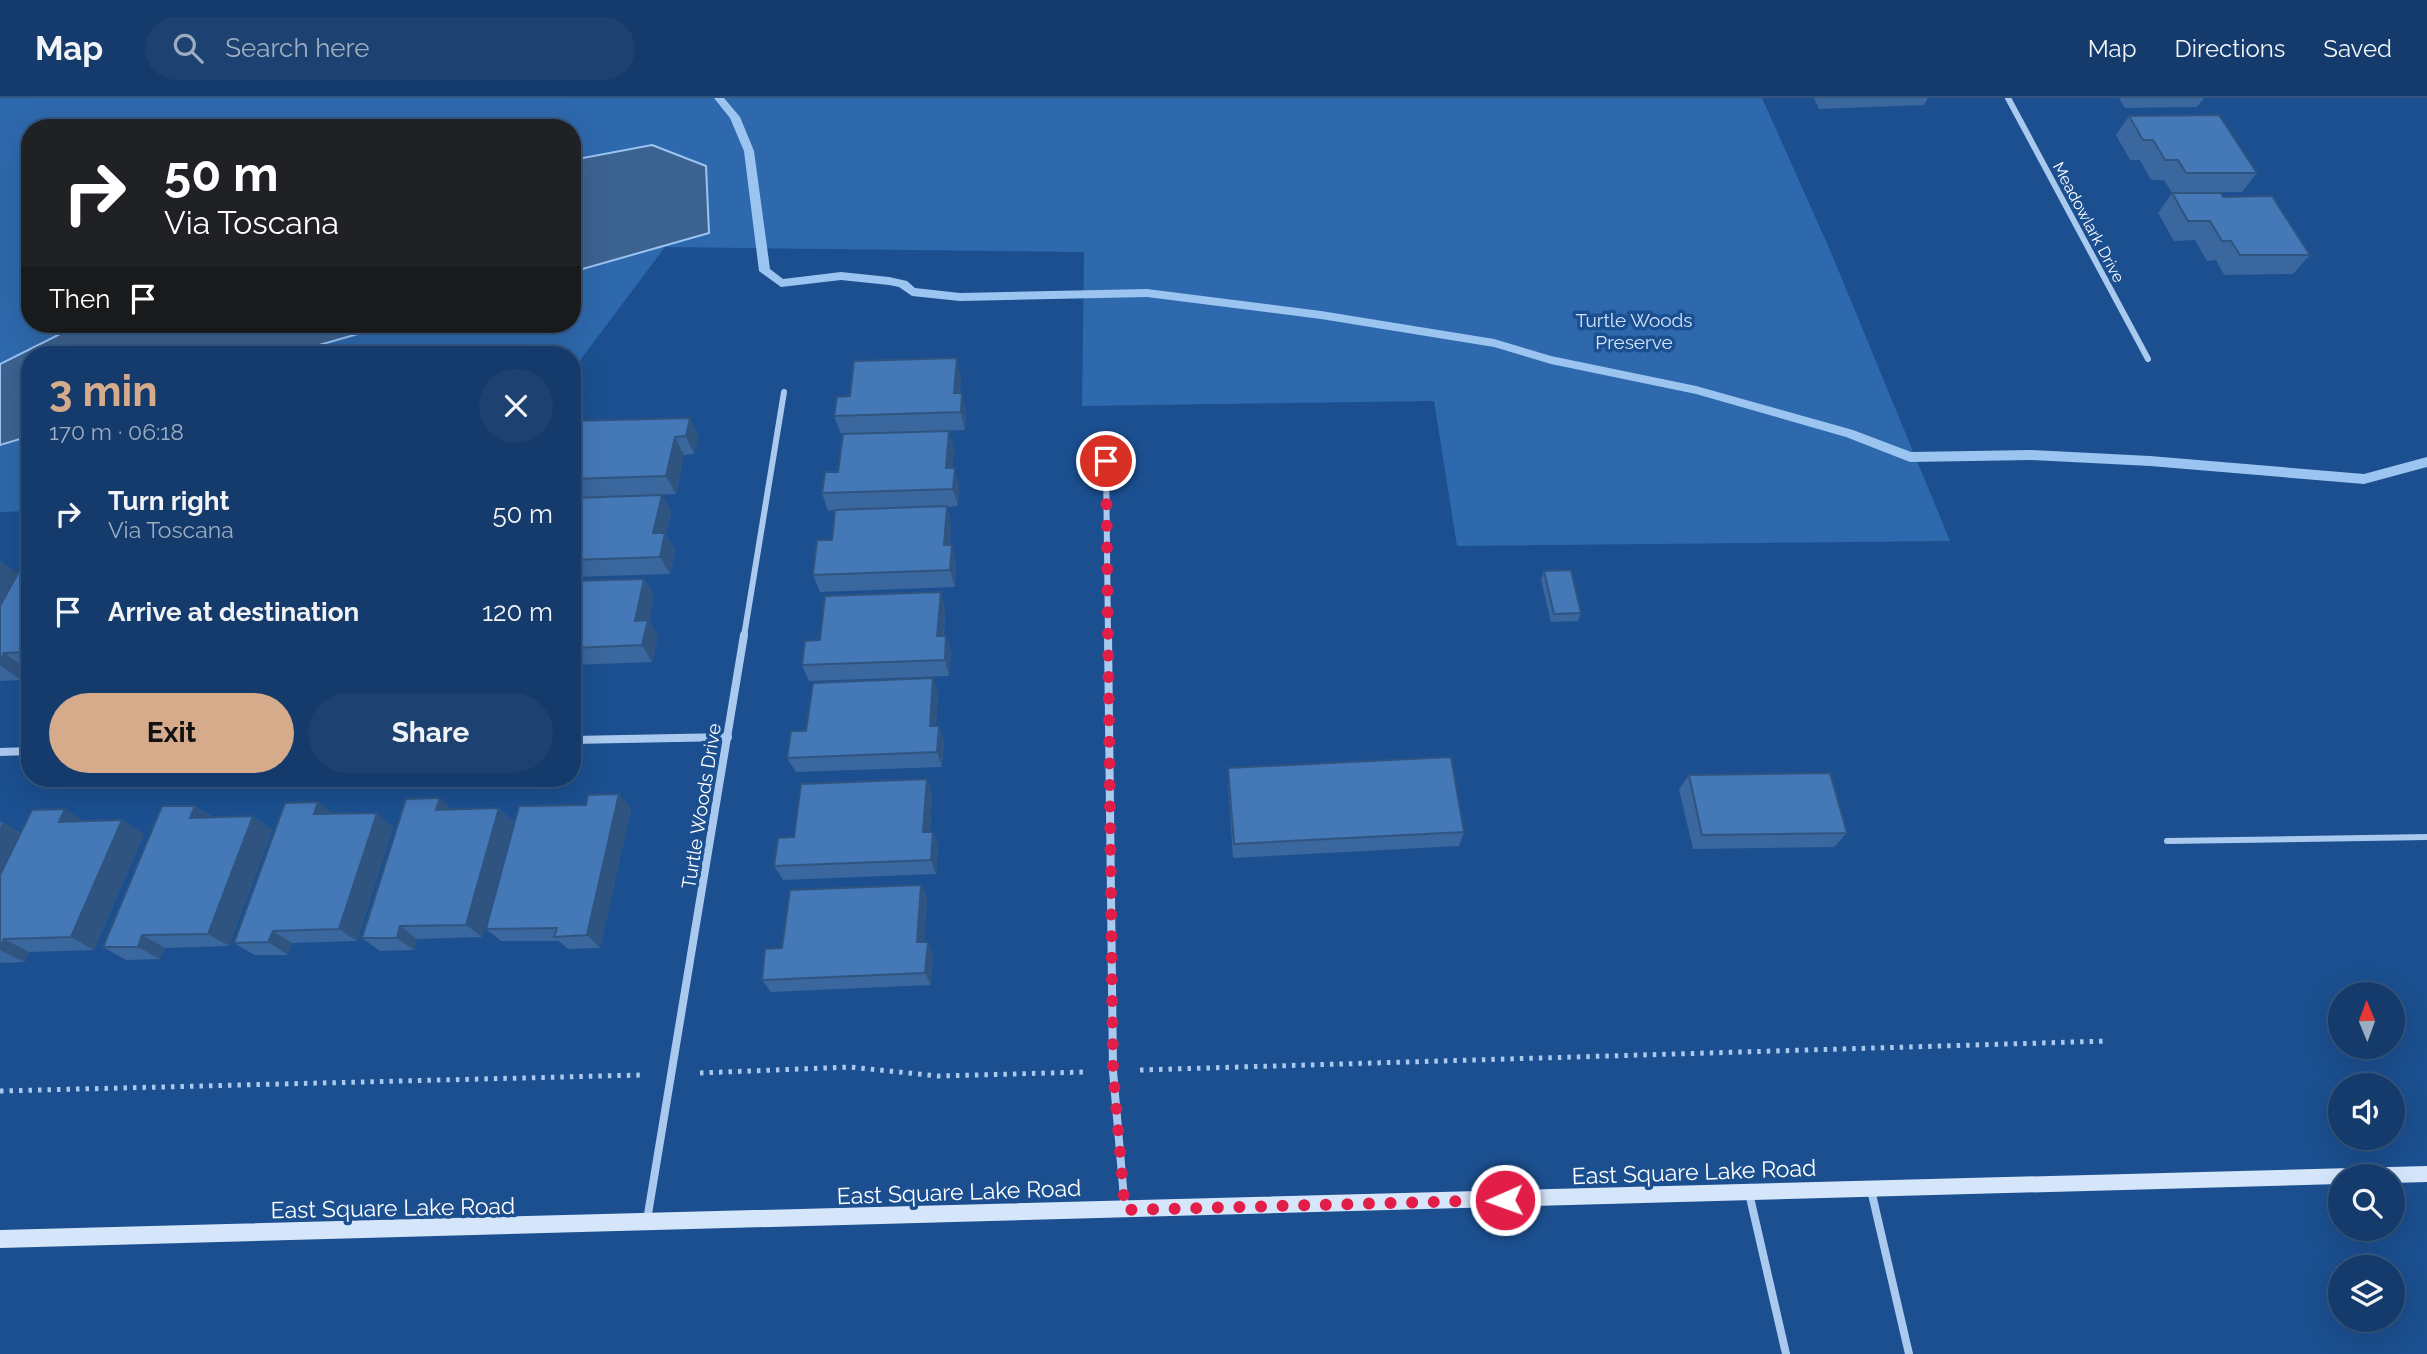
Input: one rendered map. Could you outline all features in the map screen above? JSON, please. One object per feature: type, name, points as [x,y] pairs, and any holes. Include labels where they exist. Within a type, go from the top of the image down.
[{"type":"main road","name":"East Square Lake Road","points":[[2405,1175],[2427,1174]]},
{"type":"main road","name":"East Square Lake Road","points":[[0,1239],[646,1224],[2328,1176]]},
{"type":"street","name":"Meadowlark Drive","points":[[2008,98],[2148,359]]},
{"type":"street","name":"Turtle Woods Drive","points":[[646,1224],[785,392]]},
{"type":"street","points":[[1106,461],[1113,1070],[1125,1210]]},
{"type":"street","points":[[581,740],[728,737]]},
{"type":"street","points":[[0,752],[21,751]]},
{"type":"street","points":[[1871,1190],[1909,1354]]},
{"type":"street","points":[[1749,1193],[1786,1354]]},
{"type":"lane","points":[[2166,841],[2427,836]]},
{"type":"path","points":[[1147,1070],[2108,1041]]},
{"type":"path","points":[[703,1073],[850,1067],[938,1076],[1079,1072]]},
{"type":"path","points":[[0,1091],[639,1075]]},
{"type":"green space","name":"Turtle Woods Preserve","points":[[0,98],[1762,98],[1830,250],[1950,541],[1457,546],[1434,401],[1082,406],[1084,252],[665,247],[581,359],[581,346],[21,346],[21,511],[0,512]]},
{"type":"shaded area","points":[[652,145],[706,166],[709,233],[581,269],[581,158]]},
{"type":"shaded area","points":[[62,333],[361,333],[316,346],[36,346]]},
{"type":"shaded area","points":[[21,354],[21,439],[0,445],[0,364]]},
{"type":"building","points":[[2219,115],[2257,173],[2186,173],[2178,160],[2165,160],[2153,140],[2143,140],[2129,116]]},
{"type":"building","points":[[2172,193],[2221,193],[2223,197],[2272,196],[2310,255],[2240,255],[2231,241],[2222,241],[2210,221],[2188,221]]},
{"type":"building","points":[[957,358],[954,393],[962,393],[961,412],[834,416],[837,397],[850,396],[854,361]]},
{"type":"building","points":[[690,418],[686,436],[675,437],[666,476],[581,479],[581,421]]},
{"type":"building","points":[[949,431],[946,468],[955,468],[953,489],[822,493],[825,472],[838,472],[843,434]]},
{"type":"building","points":[[662,495],[653,533],[665,533],[660,557],[581,560],[581,498]]},
{"type":"building","points":[[947,506],[944,545],[952,545],[950,570],[813,575],[817,540],[832,540],[835,510]]},
{"type":"building","points":[[21,568],[21,652],[4,653],[0,661],[0,606]]},
{"type":"building","points":[[1571,570],[1581,613],[1554,614],[1544,571]]},
{"type":"building","points":[[644,579],[635,621],[648,620],[642,645],[581,648],[581,581]]},
{"type":"building","points":[[941,592],[937,636],[946,636],[945,660],[802,665],[805,641],[820,640],[825,596]]},
{"type":"building","points":[[933,678],[930,726],[939,726],[937,752],[787,758],[791,731],[806,731],[813,683]]},
{"type":"building","points":[[1451,757],[1464,832],[1234,844],[1228,768]]},
{"type":"building","points":[[1830,773],[1847,833],[1702,835],[1689,775]]},
{"type":"building","points":[[927,779],[923,832],[933,832],[931,860],[774,866],[778,838],[794,837],[801,784]]},
{"type":"building","points":[[619,794],[587,935],[554,937],[557,928],[486,929],[519,806],[586,805],[588,795]]},
{"type":"building","points":[[440,798],[436,810],[499,808],[466,925],[400,926],[397,938],[362,938],[406,799]]},
{"type":"building","points":[[318,802],[314,814],[377,813],[339,929],[273,931],[268,942],[234,943],[285,803]]},
{"type":"building","points":[[162,806],[195,806],[190,818],[253,816],[208,934],[142,935],[138,947],[103,947]]},
{"type":"building","points":[[65,809],[59,822],[122,820],[71,937],[4,939],[0,948],[0,875],[32,810]]},
{"type":"building","points":[[921,885],[917,942],[928,942],[925,973],[762,980],[765,949],[782,948],[790,890]]},
{"type":"waterway","points":[[719,98],[735,117],[749,151],[765,271],[781,283],[841,276],[889,281],[903,284],[912,292],[960,297],[1147,293],[1321,315],[1494,343],[1551,360],[1696,390],[1849,433],[1910,457],[2031,455],[2150,461],[2364,479],[2427,462]]},
{"type":"route","points":[[1106,461],[1113,1070],[1125,1210],[1505,1200]]}]
